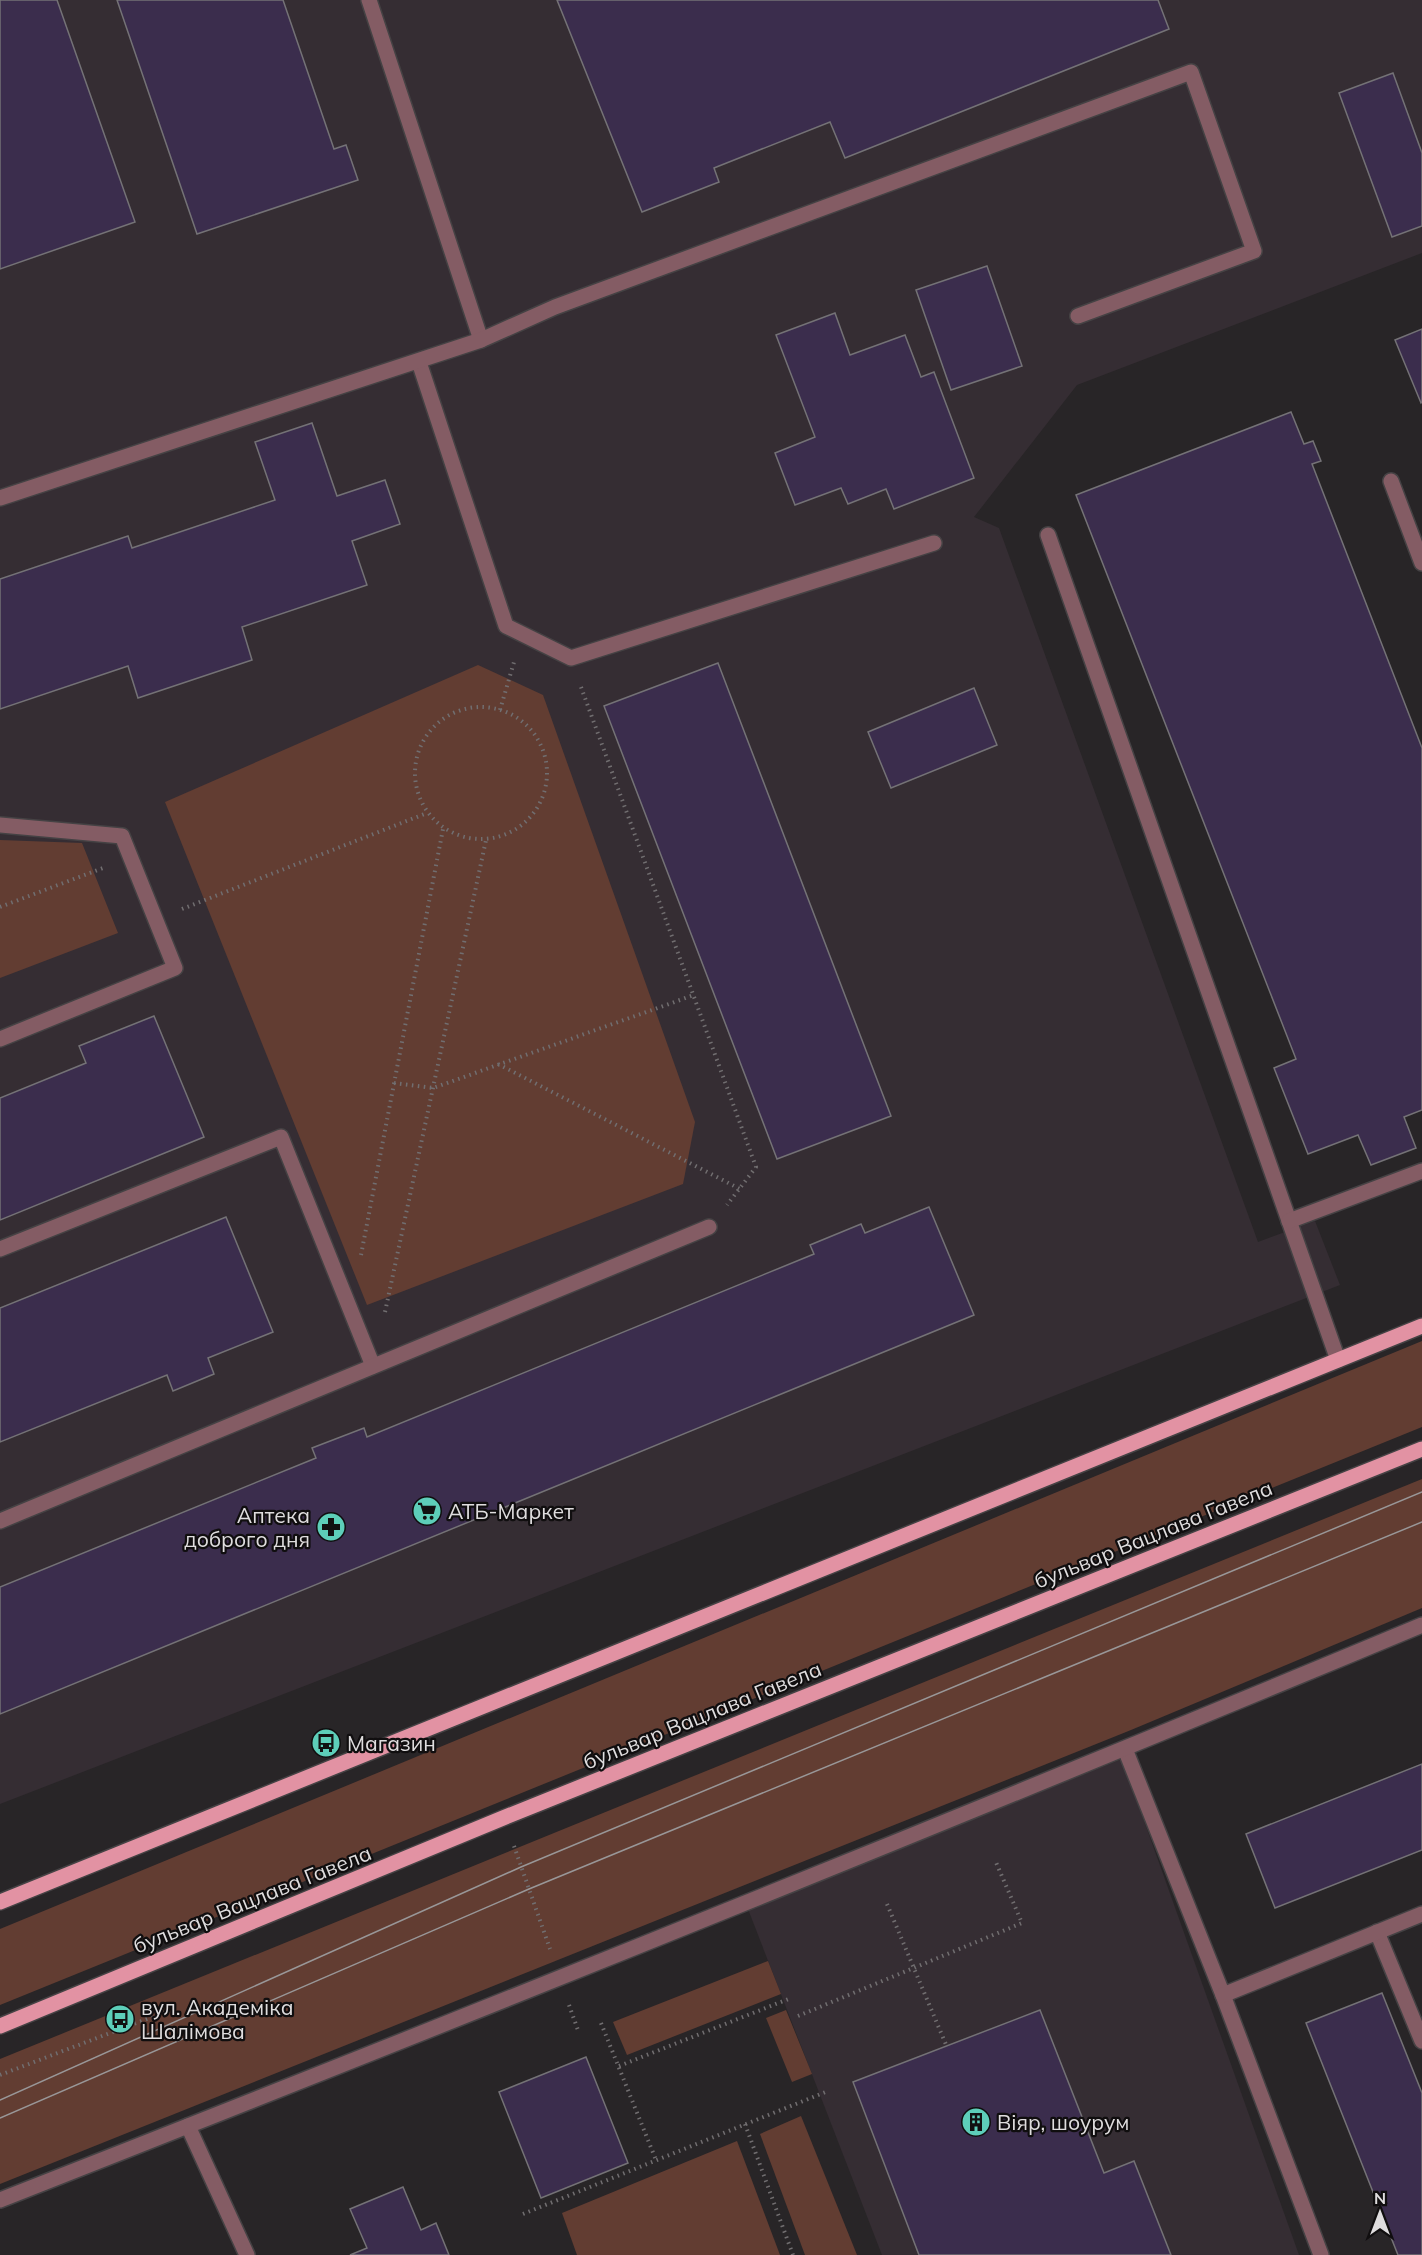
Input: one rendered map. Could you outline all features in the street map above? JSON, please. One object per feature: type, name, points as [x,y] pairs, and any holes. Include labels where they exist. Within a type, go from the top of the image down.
[{"type":"main road","points":[[0,1902],[1422,1326]]},
{"type":"main road","name":"бульвар Вацлава Гавела","points":[[0,2026],[503,1818],[1422,1449]]},
{"type":"street","points":[[369,0],[482,340]]},
{"type":"street","points":[[0,498],[482,340],[555,307],[1191,72],[1254,251],[1078,316]]},
{"type":"street","points":[[419,362],[506,626],[571,658],[934,543]]},
{"type":"street","points":[[1391,481],[1422,563]]},
{"type":"street","points":[[1048,535],[1338,1360]]},
{"type":"street","points":[[0,825],[122,836],[175,968],[0,1039]]},
{"type":"street","points":[[0,1249],[281,1137],[373,1366]]},
{"type":"street","points":[[1289,1221],[1422,1171]]},
{"type":"street","points":[[0,1521],[709,1227]]},
{"type":"street","points":[[0,2200],[560,1978],[1125,1749],[1422,1625]]},
{"type":"street","points":[[1125,1749],[1223,1995],[1321,2255]]},
{"type":"street","points":[[1223,1995],[1422,1914]]},
{"type":"street","points":[[1377,1932],[1422,2041]]},
{"type":"street","points":[[188,2126],[247,2255]]},
{"type":"path","points":[[500,710],[522,634]]},
{"type":"path","points":[[571,658],[756,1167],[709,1227]]},
{"type":"path","points":[[469,707],[492,707],[500,710],[512,714],[529,727],[542,745],[547,765],[546,787],[539,807],[526,823],[507,834],[486,840],[464,838],[443,829],[427,813],[417,793],[413,770],[418,748],[430,729],[448,715],[469,707]]},
{"type":"path","points":[[156,920],[427,813]]},
{"type":"path","points":[[351,1310],[443,829]]},
{"type":"path","points":[[373,1366],[486,840]]},
{"type":"path","points":[[0,907],[131,857]]},
{"type":"path","points":[[394,1083],[433,1088],[694,995]]},
{"type":"path","points":[[497,1064],[740,1189]]},
{"type":"path","points":[[512,1842],[579,2032]]},
{"type":"path","points":[[798,2016],[1022,1923],[995,1860]]},
{"type":"path","points":[[887,1904],[947,2047]]},
{"type":"path","points":[[619,2066],[791,1998]]},
{"type":"path","points":[[0,2075],[172,2009]]},
{"type":"path","points":[[602,2023],[656,2160]]},
{"type":"path","points":[[523,2214],[828,2091]]},
{"type":"path","points":[[745,2124],[793,2255]]},
{"type":"shaded area","points":[[0,0],[1422,0],[1422,253],[1077,385],[974,517],[999,528],[1258,1242],[1315,1221],[1340,1285],[0,1804]]},
{"type":"shaded area","points":[[478,665],[543,695],[695,1122],[683,1184],[367,1305],[165,802]]},
{"type":"shaded area","points":[[0,840],[82,843],[118,933],[0,978]]},
{"type":"shaded area","points":[[1422,1341],[1422,1427],[0,2005],[0,1929]]},
{"type":"shaded area","points":[[1422,1479],[1422,1608],[1131,1730],[0,2184],[0,2059]]},
{"type":"shaded area","points":[[1122,1759],[1299,2255],[882,2255],[748,1909]]},
{"type":"shaded area","points":[[768,1961],[781,1994],[627,2055],[613,2022]]},
{"type":"shaded area","points":[[786,2010],[812,2074],[792,2082],[766,2018]]},
{"type":"shaded area","points":[[801,2116],[857,2255],[805,2255],[760,2134]]},
{"type":"shaded area","points":[[737,2141],[780,2255],[577,2255],[562,2213]]},
{"type":"building","points":[[0,0],[57,0],[135,222],[0,269]]},
{"type":"building","points":[[117,0],[283,0],[334,149],[346,145],[358,180],[197,234]]},
{"type":"building","points":[[557,0],[1158,0],[1169,29],[845,158],[830,122],[714,168],[719,182],[642,212]]},
{"type":"building","points":[[1393,73],[1422,153],[1422,226],[1392,237],[1339,93]]},
{"type":"building","points":[[987,266],[1022,366],[951,390],[916,290]]},
{"type":"building","points":[[835,313],[850,355],[905,335],[921,377],[934,372],[974,478],[894,509],[886,489],[848,504],[841,488],[795,505],[775,453],[815,437],[776,335]]},
{"type":"building","points":[[1422,329],[1422,402],[1421,403],[1395,340]]},
{"type":"building","points":[[1291,412],[1304,444],[1313,441],[1321,461],[1312,464],[1422,748],[1422,1110],[1404,1117],[1416,1148],[1371,1165],[1358,1135],[1308,1154],[1274,1068],[1296,1059],[1076,495]]},
{"type":"building","points":[[312,423],[337,496],[385,480],[400,524],[352,541],[367,585],[242,627],[252,660],[138,698],[128,666],[0,709],[0,579],[128,536],[132,548],[275,500],[255,442]]},
{"type":"building","points":[[718,663],[891,1116],[777,1159],[604,706]]},
{"type":"building","points":[[974,688],[997,745],[891,788],[868,732]]},
{"type":"building","points":[[154,1016],[204,1137],[0,1220],[0,1098],[86,1063],[79,1046]]},
{"type":"building","points":[[929,1207],[974,1315],[0,1714],[0,1587],[316,1458],[312,1448],[364,1428],[367,1437],[814,1254],[810,1245],[861,1224],[865,1233]]},
{"type":"building","points":[[226,1217],[273,1332],[208,1358],[214,1374],[173,1391],[167,1375],[0,1442],[0,1308]]},
{"type":"building","points":[[1422,1764],[1422,1850],[1275,1908],[1246,1834]]},
{"type":"building","points":[[1382,1993],[1422,2093],[1422,2255],[1398,2255],[1306,2023]]},
{"type":"building","name":"Віяр, шоурум","points":[[1040,2010],[1104,2173],[1134,2161],[1171,2255],[919,2255],[853,2082]]},
{"type":"building","points":[[586,2057],[628,2163],[541,2198],[499,2092]]},
{"type":"building","points":[[403,2187],[421,2230],[436,2223],[449,2255],[350,2255],[367,2248],[350,2209]]},
{"type":"tram line","points":[[0,2100],[521,1867],[1422,1492]]},
{"type":"tram line","points":[[0,2118],[529,1889],[1422,1522]]},
{"type":"place","name":"АТБ-Маркет","points":[[427,1511]]},
{"type":"place","name":"Аптека доброго дня","points":[[331,1527]]},
{"type":"place","name":"Магазин","points":[[326,1743]]},
{"type":"place","name":"вул. Академіка Шалімова","points":[[120,2019]]},
{"type":"place","name":"Віяр, шоурум","points":[[976,2122]]}]
